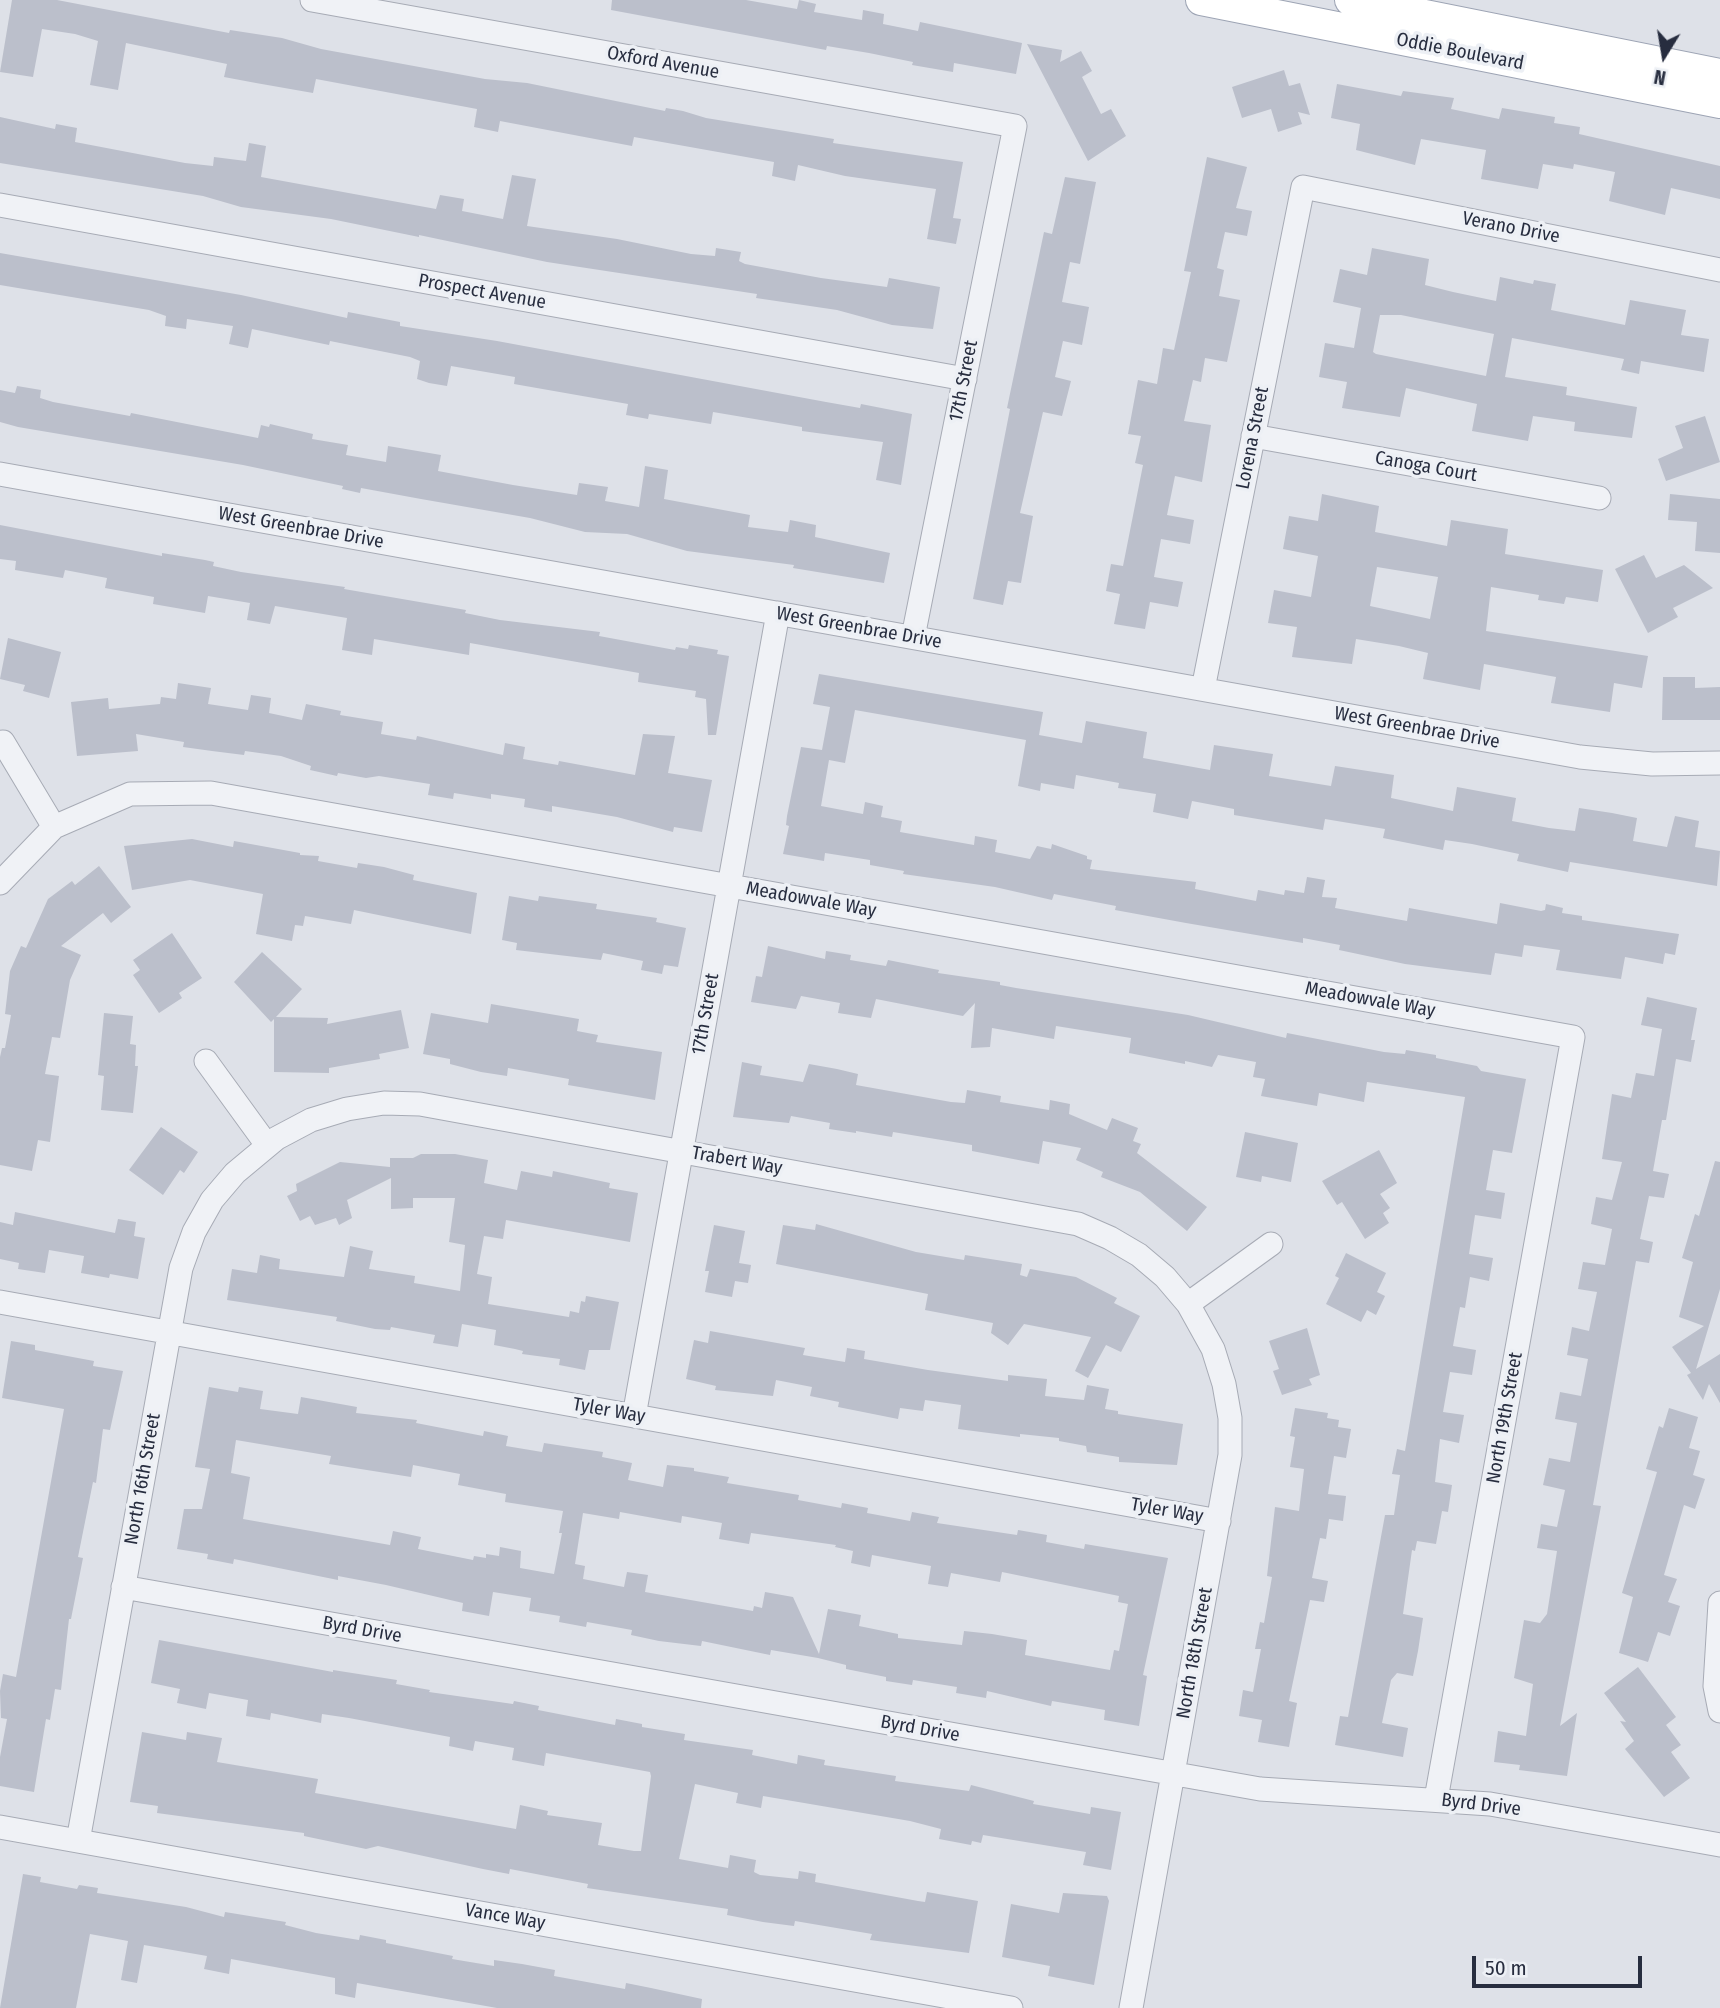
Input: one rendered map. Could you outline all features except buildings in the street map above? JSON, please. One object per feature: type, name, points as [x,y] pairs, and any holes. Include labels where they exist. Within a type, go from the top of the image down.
[{"type":"main road","name":"Oddie Boulevard","points":[[1201,0],[1720,103]]},
{"type":"main road","name":"Oddie Boulevard","points":[[1350,0],[1720,74]]},
{"type":"street","name":"Oxford Avenue","points":[[312,0],[1015,126]]},
{"type":"street","name":"17th Street","points":[[913,637],[1015,126]]},
{"type":"street","name":"Verano Drive","points":[[1303,187],[1720,270]]},
{"type":"street","name":"Lorena Street","points":[[1203,689],[1303,187]]},
{"type":"street","name":"Prospect Avenue","points":[[0,205],[965,379]]},
{"type":"street","name":"Canoga Court","points":[[1253,436],[1599,498]]},
{"type":"street","name":"West Greenbrae Drive","points":[[0,474],[1580,757],[1652,764],[1720,764]]},
{"type":"street","name":"17th Street","points":[[634,1416],[778,613]]},
{"type":"street","points":[[0,883],[54,827],[3,743]]},
{"type":"street","name":"Meadowvale Way","points":[[54,827],[130,794],[212,793],[1573,1037]]},
{"type":"street","name":"North 19th Street","points":[[1436,1799],[1573,1037]]},
{"type":"street","points":[[206,1061],[267,1145]]},
{"type":"street","name":"Trabert Way","points":[[267,1145],[311,1120],[347,1108],[420,1104],[1078,1224],[1139,1255],[1165,1277],[1188,1304]]},
{"type":"street","name":"North 16th Street","points":[[78,1841],[181,1268],[194,1232],[212,1200],[235,1172],[267,1145]]},
{"type":"street","points":[[1188,1304],[1271,1244]]},
{"type":"street","name":"Tyler Way","points":[[0,1302],[1219,1521]]},
{"type":"street","name":"North 18th Street","points":[[1131,2008],[1230,1455],[1230,1418],[1224,1384],[1213,1349],[1188,1304]]},
{"type":"street","name":"Byrd Drive","points":[[123,1587],[1173,1775],[1260,1789],[1490,1804],[1720,1845]]},
{"type":"street","points":[[1720,1603],[1715,1686],[1720,1711]]},
{"type":"street","name":"Vance Way","points":[[0,1827],[1011,2008]]}]
